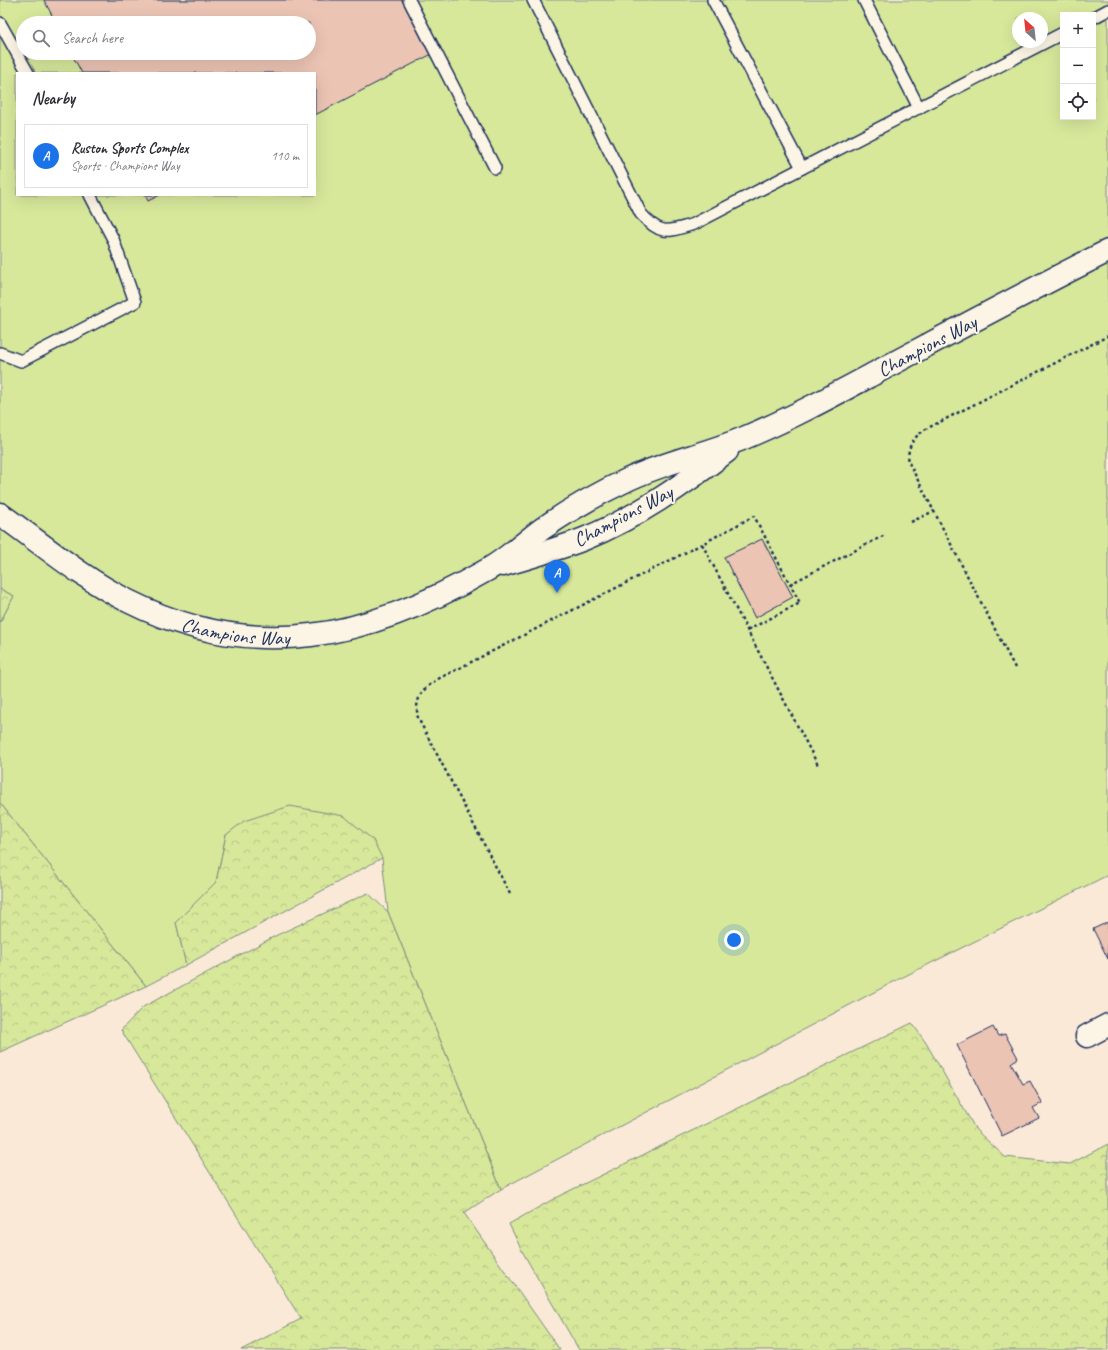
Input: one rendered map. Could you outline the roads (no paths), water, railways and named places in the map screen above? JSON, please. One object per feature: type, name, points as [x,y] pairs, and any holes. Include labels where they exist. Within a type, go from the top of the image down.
[{"type":"street","name":"Champions Way","points":[[0,514],[94,582],[128,602],[212,632],[257,637],[308,636],[357,627],[387,618],[439,596],[490,569],[571,509],[630,478],[744,438],[832,395],[1108,251]]},
{"type":"street","name":"Champions Way","points":[[490,569],[586,538],[645,508],[687,482],[744,438]]},
{"type":"street","points":[[1087,1036],[1108,1025]]},
{"type":"lane","points":[[410,0],[495,168]]},
{"type":"lane","points":[[533,0],[640,214],[653,227],[669,232],[694,224],[1060,35]]},
{"type":"lane","points":[[713,0],[802,168]]},
{"type":"lane","points":[[864,0],[919,108]]},
{"type":"lane","points":[[1096,16],[1108,10]]},
{"type":"lane","points":[[0,23],[16,52]]},
{"type":"lane","points":[[21,60],[27,72]]},
{"type":"lane","points":[[0,353],[21,361],[135,302],[113,240],[91,196]]},
{"type":"place","name":"Ruston Sports Complex","points":[[557,593]]}]
